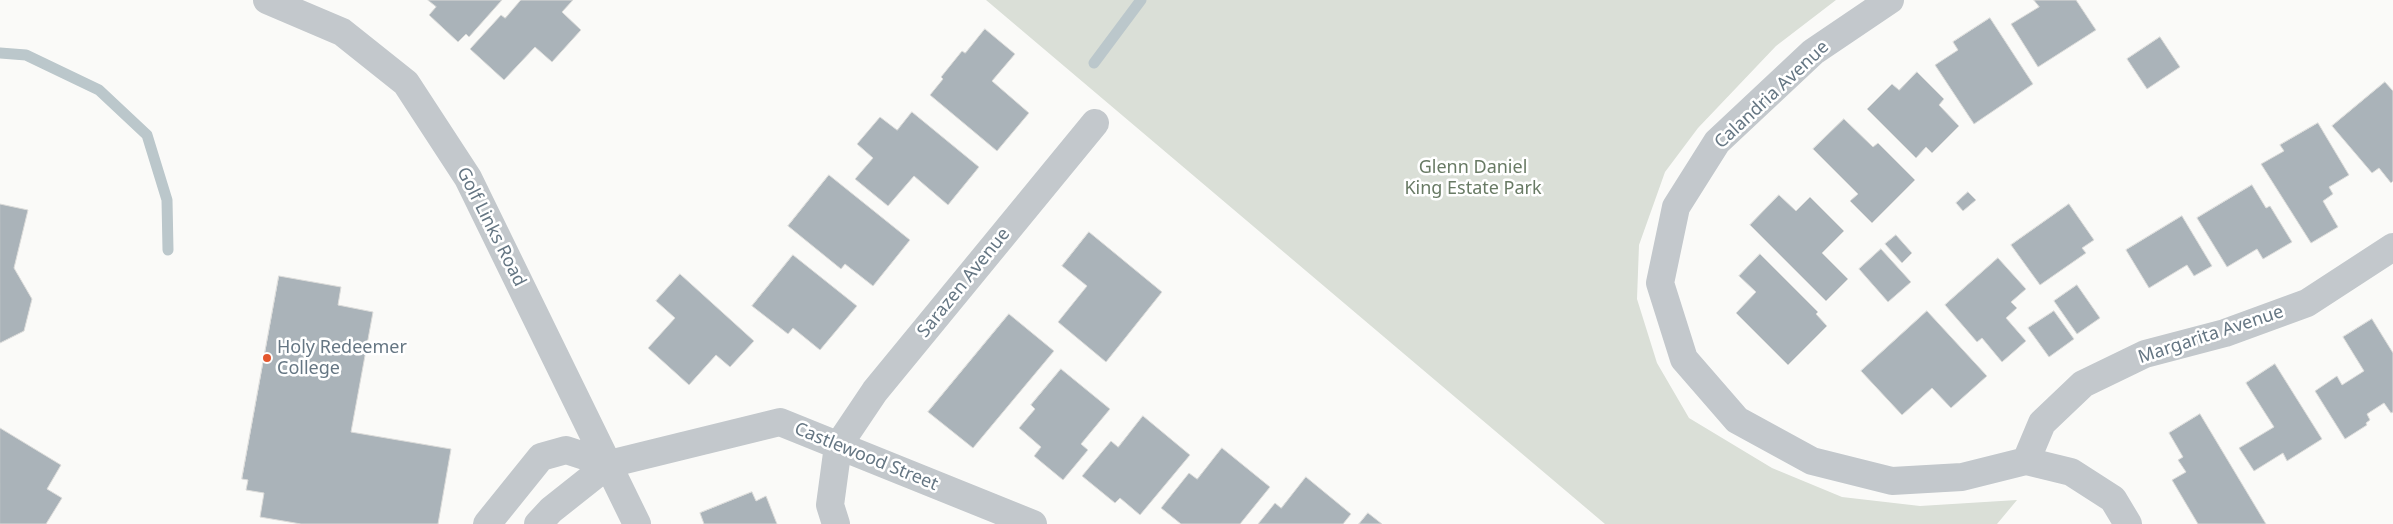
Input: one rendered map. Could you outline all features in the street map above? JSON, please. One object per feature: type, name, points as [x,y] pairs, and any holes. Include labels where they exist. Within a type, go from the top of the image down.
[{"type":"street","name":"Golf Links Road","points":[[267,0],[342,32],[406,83],[468,178],[637,524]]},
{"type":"street","name":"Calandria Avenue","points":[[1890,0],[1813,52],[1717,142],[1676,207],[1660,283],[1684,359],[1737,420],[1812,461],[1892,481],[1962,477],[2026,461]]},
{"type":"street","name":"Sarazen Avenue","points":[[838,446],[875,391],[1095,123]]},
{"type":"street","name":"Margarita Avenue","points":[[2026,461],[2042,423],[2083,384],[2145,354],[2225,333],[2307,303],[2393,247]]},
{"type":"street","name":"Castlewood Street","points":[[609,464],[780,422],[1033,524]]},
{"type":"street","points":[[836,524],[830,505],[838,446]]},
{"type":"street","points":[[487,524],[541,457],[566,450],[609,464]]},
{"type":"street","points":[[2026,461],[2071,472],[2113,499],[2128,524]]},
{"type":"street","points":[[538,524],[551,510],[609,464]]},
{"type":"green space","name":"Glenn Daniel King Estate Park","points":[[986,0],[1836,0],[1776,46],[1698,128],[1665,172],[1639,245],[1637,299],[1657,363],[1689,418],[1772,468],[1842,497],[1920,506],[2017,500],[1997,524],[1605,524]]},
{"type":"building","points":[[428,0],[502,0],[469,37],[466,34],[458,42],[429,15],[436,7]]},
{"type":"building","points":[[521,0],[573,0],[562,12],[581,30],[552,62],[535,47],[504,80],[470,49],[501,15],[505,18]]},
{"type":"building","points":[[2034,0],[2076,0],[2096,30],[2038,67],[2011,24],[2039,7]]},
{"type":"building","points":[[1990,18],[2033,84],[1974,124],[1935,65],[1958,50],[1953,42]]},
{"type":"building","points":[[985,29],[1015,54],[992,81],[1029,113],[997,151],[930,95],[943,79],[941,77],[962,51],[965,53]]},
{"type":"building","points":[[2160,37],[2180,67],[2147,89],[2127,59]]},
{"type":"building","points":[[1917,72],[1944,99],[1939,105],[1959,126],[1932,153],[1926,147],[1916,158],[1867,109],[1892,84],[1899,90]]},
{"type":"building","points":[[2385,82],[2393,91],[2393,181],[2391,183],[2379,168],[2372,173],[2332,126]]},
{"type":"building","points":[[912,112],[979,167],[948,205],[914,176],[888,206],[855,179],[873,158],[857,144],[880,117],[897,130]]},
{"type":"building","points":[[1844,119],[1873,147],[1878,143],[1915,180],[1872,223],[1850,201],[1858,194],[1813,149]]},
{"type":"building","points":[[2318,123],[2349,175],[2329,187],[2333,194],[2323,201],[2338,227],[2311,243],[2261,164],[2284,151],[2280,145]]},
{"type":"building","points":[[829,175],[910,240],[873,286],[845,264],[841,269],[788,226]]},
{"type":"building","points":[[2252,185],[2266,208],[2270,206],[2292,242],[2263,259],[2257,249],[2227,267],[2197,218]]},
{"type":"building","points":[[1968,192],[1976,200],[1963,211],[1956,203]]},
{"type":"building","points":[[1779,195],[1796,211],[1810,197],[1844,231],[1822,253],[1848,279],[1826,301],[1750,225]]},
{"type":"building","points":[[0,204],[28,210],[14,268],[32,299],[24,331],[0,343]]},
{"type":"building","points":[[2069,204],[2094,240],[2082,248],[2086,253],[2040,285],[2011,245]]},
{"type":"building","points":[[2182,216],[2212,266],[2194,276],[2187,265],[2149,288],[2126,250]]},
{"type":"building","points":[[1089,232],[1162,292],[1106,362],[1058,322],[1087,286],[1062,266]]},
{"type":"building","points":[[1896,235],[1912,253],[1902,263],[1885,244]]},
{"type":"building","points":[[1881,249],[1911,282],[1888,302],[1859,269]]},
{"type":"building","points":[[1760,254],[1818,312],[1816,314],[1827,326],[1788,365],[1736,313],[1756,292],[1739,276]]},
{"type":"building","points":[[793,255],[857,306],[820,350],[793,328],[788,334],[752,306]]},
{"type":"building","points":[[1998,258],[2026,289],[2011,302],[2017,308],[2006,318],[2026,341],[2002,362],[1982,338],[1977,342],[1945,305]]},
{"type":"building","points":[[680,274],[754,341],[730,367],[716,355],[689,385],[648,348],[675,318],[656,301]]},
{"type":"building","points":[[279,276],[341,287],[338,305],[373,312],[351,432],[451,449],[438,524],[301,524],[260,517],[264,493],[246,490],[248,480],[242,479]]},
{"type":"building","points":[[2077,285],[2100,318],[2077,334],[2054,301]]},
{"type":"building","points":[[1927,311],[1987,376],[1951,408],[1932,388],[1902,415],[1861,371]]},
{"type":"building","points":[[2054,311],[2074,339],[2049,357],[2028,328]]},
{"type":"building","points":[[1009,314],[1054,351],[973,448],[928,412]]},
{"type":"building","points":[[2372,319],[2393,353],[2393,412],[2391,413],[2384,403],[2367,414],[2370,420],[2366,423],[2367,425],[2345,439],[2315,391],[2337,376],[2342,385],[2364,371],[2343,337]]},
{"type":"building","points":[[2275,364],[2322,439],[2287,461],[2283,453],[2254,471],[2239,448],[2274,427],[2246,383]]},
{"type":"building","points":[[1061,369],[1110,409],[1081,444],[1088,450],[1063,480],[1034,456],[1041,447],[1019,428],[1035,409],[1031,405]]},
{"type":"building","points":[[2200,414],[2266,524],[2198,524],[2172,480],[2186,472],[2178,460],[2183,457],[2169,433]]},
{"type":"building","points":[[1143,416],[1190,455],[1140,515],[1120,498],[1115,503],[1082,476],[1111,441],[1118,447]]},
{"type":"building","points":[[0,428],[61,465],[47,489],[62,498],[46,524],[0,524]]},
{"type":"building","points":[[1222,448],[1270,487],[1240,524],[1181,524],[1161,508],[1189,473],[1197,479]]},
{"type":"building","points":[[1306,477],[1351,514],[1343,524],[1258,524],[1275,503],[1281,508]]},
{"type":"building","points":[[752,492],[756,501],[766,496],[777,524],[704,524],[700,513]]},
{"type":"building","points":[[1368,513],[1382,524],[1359,524]]},
{"type":"waterway","points":[[1094,63],[1141,0]]},
{"type":"waterway","points":[[0,53],[26,55],[99,90],[147,135],[167,200],[168,250]]},
{"type":"place","name":"Holy Redeemer College","points":[[267,358]]}]
